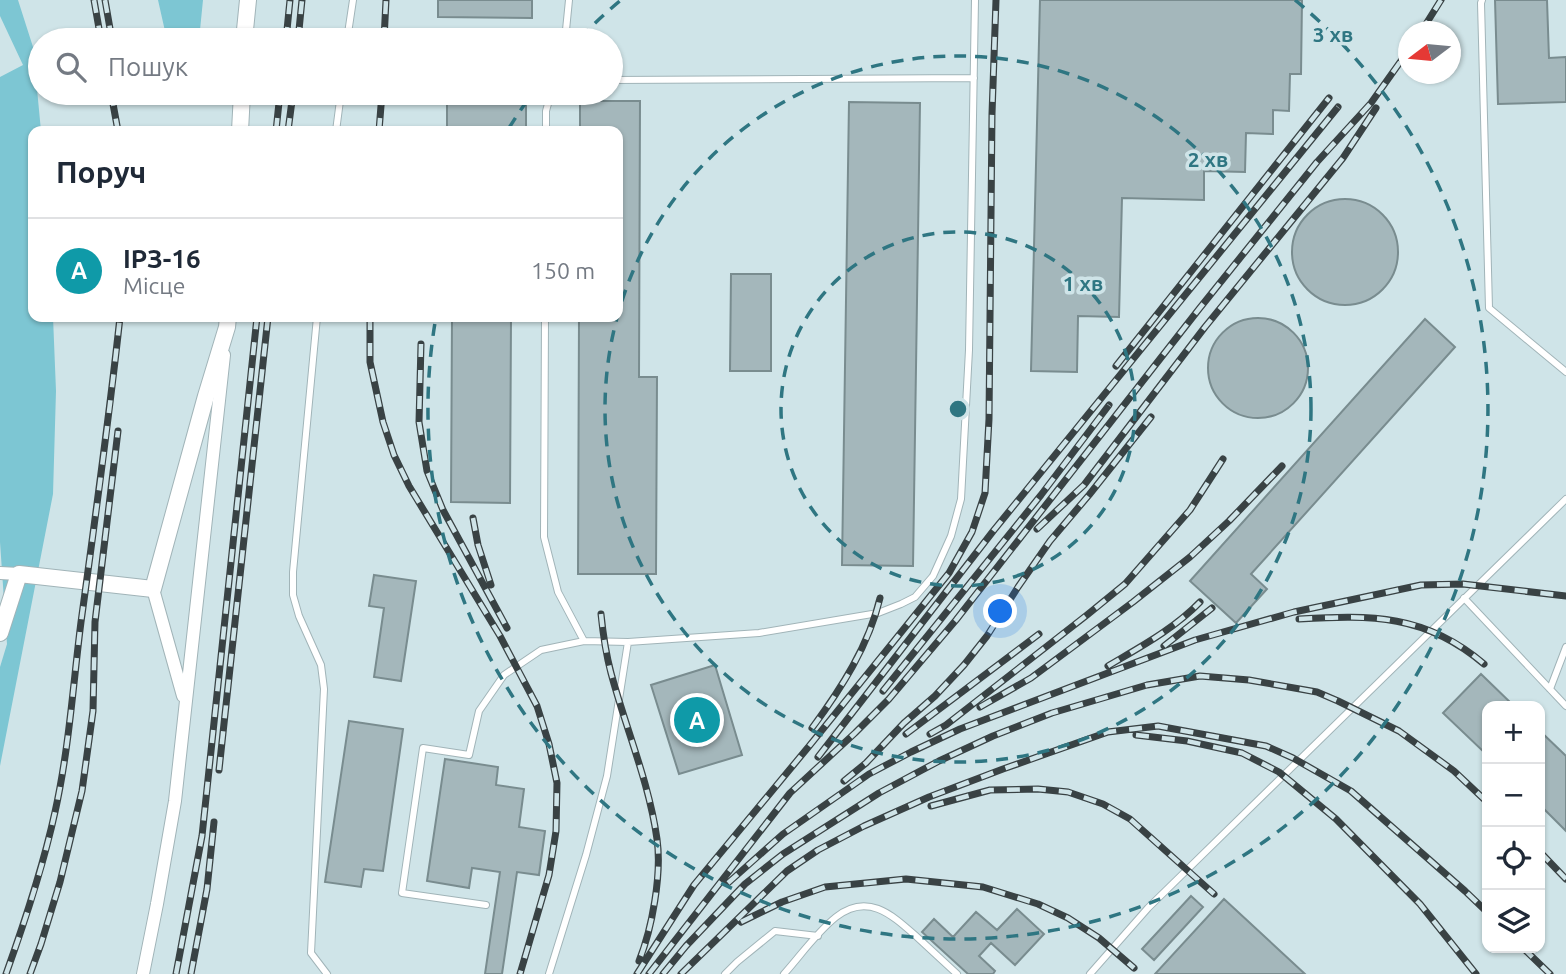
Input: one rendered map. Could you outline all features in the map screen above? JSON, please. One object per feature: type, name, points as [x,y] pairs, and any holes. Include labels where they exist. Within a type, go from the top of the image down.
[{"type":"street","points":[[245,28],[248,0]]},
{"type":"street","points":[[240,126],[241,105]]},
{"type":"street","points":[[186,705],[153,589],[227,322]]},
{"type":"street","points":[[143,974],[174,801],[227,322]]},
{"type":"street","points":[[0,573],[153,589]]},
{"type":"street","points":[[0,633],[19,573]]},
{"type":"lane","points":[[349,28],[353,0]]},
{"type":"lane","points":[[566,28],[569,0]]},
{"type":"lane","points":[[486,905],[402,892],[423,748],[469,755],[479,711],[504,675],[541,650],[584,641],[628,642],[759,633],[878,613],[915,597],[933,576],[951,536],[961,499],[969,350],[975,0]]},
{"type":"lane","points":[[1482,0],[1489,308],[1566,372]]},
{"type":"lane","points":[[623,80],[974,78]]},
{"type":"lane","points":[[337,126],[339,105]]},
{"type":"lane","points":[[546,126],[548,105]]},
{"type":"lane","points":[[317,322],[293,595],[299,616],[321,665],[324,689],[311,953],[327,974]]},
{"type":"lane","points":[[545,322],[544,537],[558,592],[584,641]]},
{"type":"lane","points":[[1090,974],[1148,908],[1566,499]]},
{"type":"lane","points":[[1464,598],[1566,706]]},
{"type":"lane","points":[[550,974],[607,776],[628,642]]},
{"type":"lane","points":[[1550,689],[1566,647]]},
{"type":"lane","points":[[784,974],[836,917],[849,909],[864,906],[880,908],[893,916],[957,974]]},
{"type":"lane","points":[[725,974],[775,931],[818,936]]},
{"type":"shaded area","points":[[0,0],[18,0],[28,31],[28,105],[39,105],[41,126],[28,126],[28,322],[53,322],[56,391],[53,494],[0,766],[0,667],[7,644],[0,542],[0,77],[23,65],[0,16]]},
{"type":"shaded area","points":[[158,0],[203,0],[200,28],[164,28]]},
{"type":"building","points":[[438,0],[532,0],[532,18],[438,17]]},
{"type":"building","points":[[1040,0],[1302,0],[1301,74],[1290,74],[1289,111],[1273,110],[1273,134],[1246,133],[1245,172],[1204,171],[1204,200],[1122,198],[1119,317],[1078,316],[1077,372],[1031,371]]},
{"type":"building","points":[[1495,0],[1547,0],[1549,58],[1566,57],[1566,102],[1498,104]]},
{"type":"building","points":[[623,101],[640,101],[639,377],[657,377],[656,574],[578,574],[579,322],[623,322],[623,126],[580,126],[580,105],[623,105]]},
{"type":"building","points":[[849,102],[920,103],[913,566],[842,565]]},
{"type":"building","points":[[447,105],[526,105],[526,126],[447,126]]},
{"type":"building","points":[[1345,199],[1365,203],[1382,215],[1394,232],[1398,252],[1394,272],[1382,289],[1365,301],[1345,305],[1325,301],[1308,289],[1296,272],[1292,252],[1296,232],[1308,215],[1325,203]]},
{"type":"building","points":[[731,274],[771,274],[771,371],[730,371]]},
{"type":"building","points":[[1258,318],[1286,326],[1300,340],[1308,368],[1300,396],[1286,410],[1258,418],[1230,410],[1216,396],[1208,368],[1216,340],[1230,326]]},
{"type":"building","points":[[1425,319],[1455,347],[1251,574],[1267,589],[1236,623],[1190,581]]},
{"type":"building","points":[[452,322],[511,322],[510,503],[451,502]]},
{"type":"building","points":[[374,575],[416,581],[401,681],[374,677],[384,608],[369,606]]},
{"type":"building","points":[[715,665],[742,755],[679,774],[651,685]]},
{"type":"building","points":[[1481,674],[1509,701],[1482,701],[1482,750],[1443,713]]},
{"type":"building","points":[[349,721],[403,729],[383,871],[364,869],[361,887],[325,882]]},
{"type":"building","points":[[1545,736],[1566,756],[1566,831],[1545,810]]},
{"type":"building","points":[[445,759],[498,767],[496,785],[524,789],[519,827],[545,831],[539,875],[517,872],[502,974],[485,974],[500,872],[472,868],[469,888],[427,881]]},
{"type":"building","points":[[1191,896],[1203,907],[1154,960],[1142,949]]},
{"type":"building","points":[[1224,899],[1305,974],[1155,974]]},
{"type":"building","points":[[1017,909],[1044,934],[1015,965],[991,943],[979,956],[995,971],[993,974],[968,974],[922,932],[934,919],[953,937],[976,912],[997,930]]},
{"type":"railway","points":[[94,0],[99,28]]},
{"type":"railway","points":[[105,0],[110,28]]},
{"type":"railway","points":[[287,28],[290,0]]},
{"type":"railway","points":[[299,28],[302,0]]},
{"type":"railway","points":[[385,28],[386,0]]},
{"type":"railway","points":[[637,974],[694,885],[949,573],[972,532],[985,493],[989,419],[996,0]]},
{"type":"railway","points":[[1428,21],[1441,0]]},
{"type":"railway","points":[[649,974],[790,793],[889,699],[956,620],[1199,309],[1317,162],[1371,103],[1398,65]]},
{"type":"railway","points":[[1116,366],[1329,98]]},
{"type":"railway","points":[[113,105],[117,126]]},
{"type":"railway","points":[[277,126],[279,105]]},
{"type":"railway","points":[[289,126],[291,105]]},
{"type":"railway","points":[[379,126],[381,105]]},
{"type":"railway","points":[[818,757],[994,530],[1338,107]]},
{"type":"railway","points":[[1037,529],[1084,485],[1205,327],[1343,158],[1376,108]]},
{"type":"railway","points":[[6,974],[39,873],[60,788],[119,322]]},
{"type":"railway","points":[[176,974],[202,836],[256,322]]},
{"type":"railway","points":[[219,770],[267,322]]},
{"type":"railway","points":[[370,322],[370,362],[383,422],[394,455],[409,486],[500,636],[537,706],[549,744],[557,783],[556,831],[549,875],[520,974]]},
{"type":"railway","points":[[421,344],[419,422],[427,471],[443,510],[507,628]]},
{"type":"railway","points":[[883,691],[1041,495],[1109,405]]},
{"type":"railway","points":[[844,781],[866,763],[964,665],[987,636],[1050,541],[1151,417]]},
{"type":"railway","points":[[30,974],[60,882],[82,791],[93,711],[95,622],[118,431]]},
{"type":"railway","points":[[930,734],[946,725],[1125,584],[1190,510],[1223,459]]},
{"type":"railway","points":[[980,707],[1031,678],[1190,557],[1282,466]]},
{"type":"railway","points":[[473,518],[478,545],[491,585]]},
{"type":"railway","points":[[728,883],[783,834],[869,774],[911,752],[960,729],[1195,640],[1294,612],[1421,585],[1463,584],[1566,596]]},
{"type":"railway","points":[[812,728],[853,666],[869,633],[880,598]]},
{"type":"railway","points":[[1108,666],[1168,629],[1200,602]]},
{"type":"railway","points":[[1164,646],[1212,608]]},
{"type":"railway","points":[[601,614],[611,673],[643,776],[657,839],[655,901],[639,961]]},
{"type":"railway","points":[[1299,619],[1350,617],[1397,621],[1440,635],[1484,664]]},
{"type":"railway","points":[[906,734],[1039,634]]},
{"type":"railway","points":[[663,974],[745,884],[783,854],[879,793],[993,736],[1052,713],[1147,685],[1200,676],[1249,680],[1317,692],[1399,731],[1454,771],[1482,797]]},
{"type":"railway","points":[[681,974],[787,871],[818,850],[864,826],[929,797],[1108,732],[1158,726],[1266,746],[1293,758],[1351,791],[1482,907]]},
{"type":"railway","points":[[1136,735],[1187,741],[1242,753],[1279,772],[1336,819],[1420,904],[1476,974]]},
{"type":"railway","points":[[931,806],[990,790],[1038,789],[1068,792],[1103,804],[1130,819],[1214,894]]},
{"type":"railway","points":[[191,974],[207,889],[214,822]]},
{"type":"railway","points":[[1545,857],[1566,879]]},
{"type":"railway","points":[[741,922],[782,902],[825,887],[906,879],[983,887],[1038,904],[1068,918],[1099,938],[1134,968]]},
{"type":"railway","points":[[1528,953],[1550,974]]},
{"type":"place","name":"ІРЗ-16","points":[[697,720]]}]
